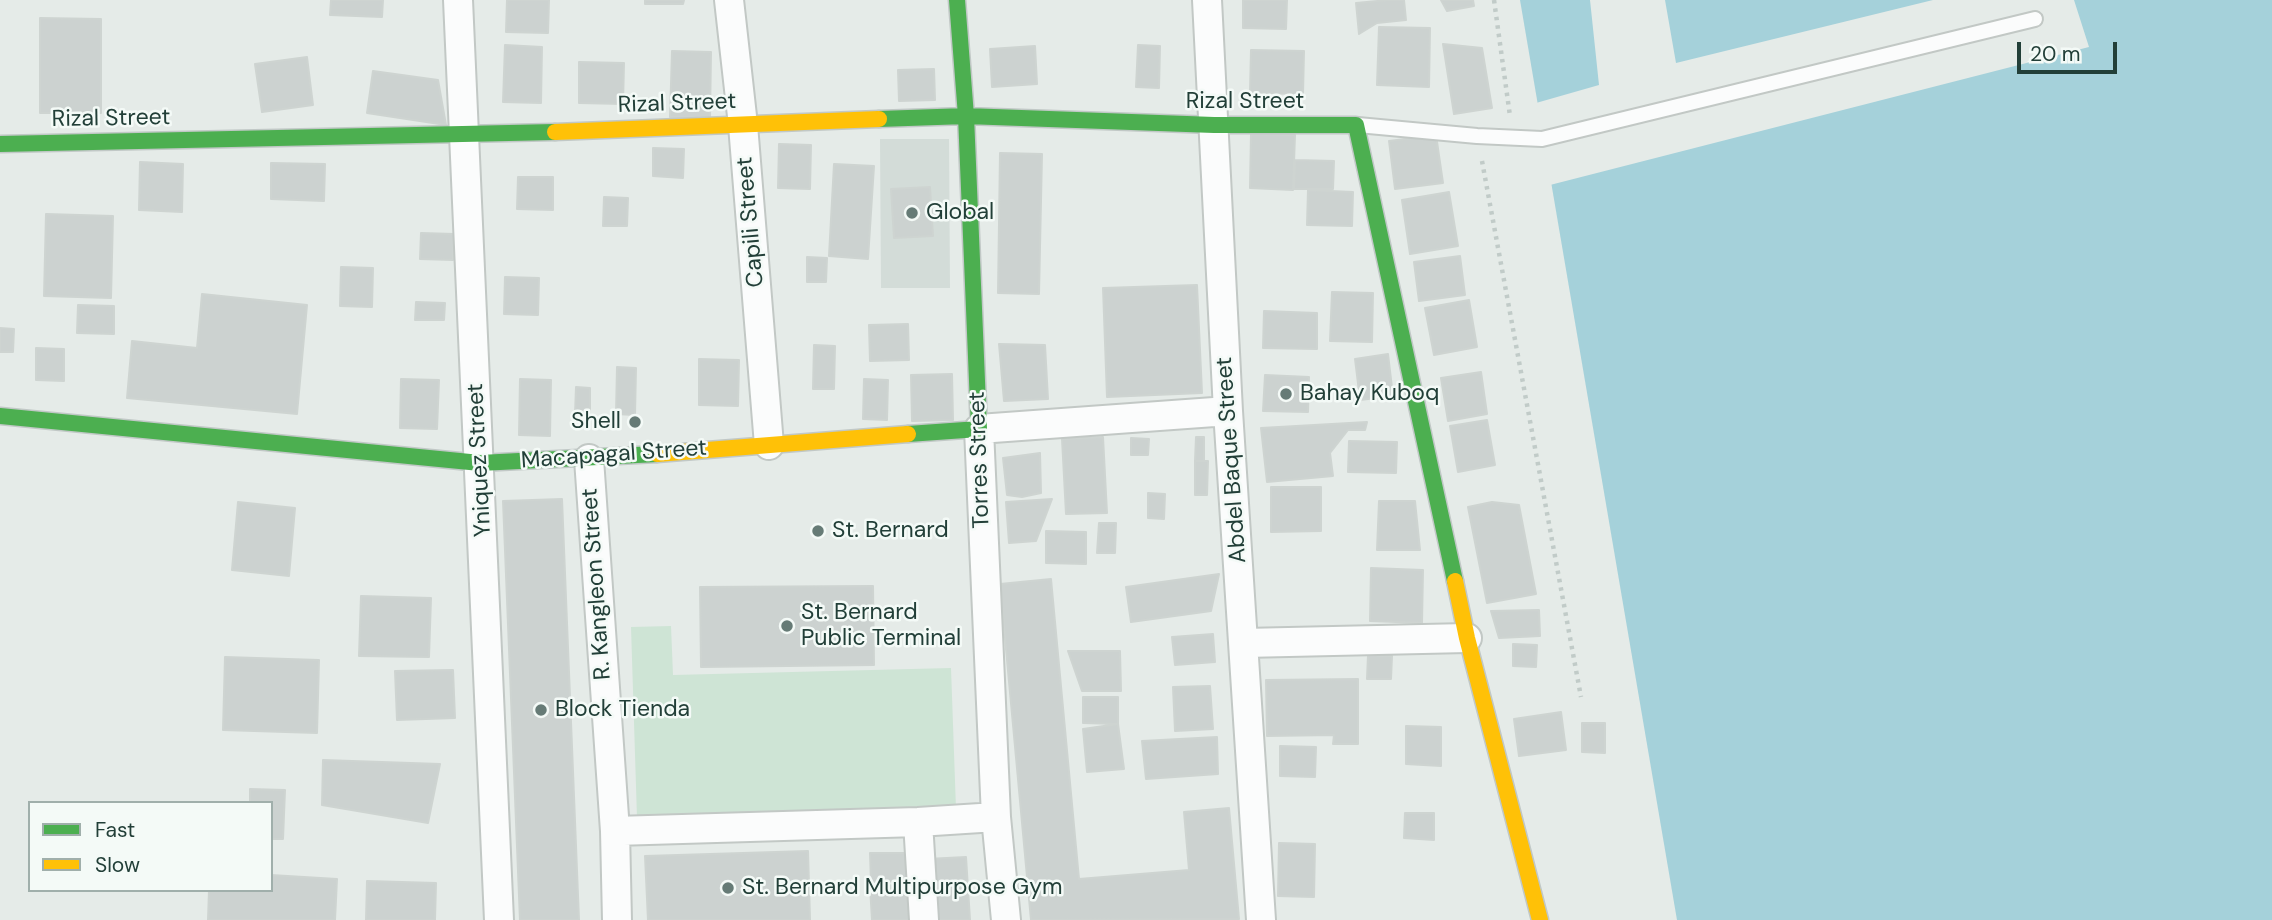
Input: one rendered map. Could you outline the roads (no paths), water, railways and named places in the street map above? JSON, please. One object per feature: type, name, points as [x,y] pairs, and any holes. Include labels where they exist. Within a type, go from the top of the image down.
[{"type":"street","name":"Yniquez Street","points":[[458,0],[499,920]]},
{"type":"street","name":"Capili Street","points":[[729,0],[743,125],[769,445]]},
{"type":"street","name":"Torres Street","points":[[957,0],[966,116],[996,817],[1006,920]]},
{"type":"street","name":"Abdel Baque Street","points":[[1207,0],[1228,411],[1261,920]]},
{"type":"street","name":"Rizal Street","points":[[0,144],[464,135],[966,116],[1214,125],[1356,125]]},
{"type":"street","points":[[1356,125],[1467,638],[1540,920]]},
{"type":"street","name":"Macapagal Street","points":[[0,416],[480,463],[589,458],[1228,411]]},
{"type":"street","name":"R. Kangleon Street","points":[[589,458],[615,831],[617,920]]},
{"type":"street","points":[[1244,643],[1467,638]]},
{"type":"street","points":[[615,831],[918,822],[996,817]]},
{"type":"street","points":[[918,822],[924,920]]},
{"type":"lane","points":[[1356,125],[1542,139],[2035,19]]},
{"type":"water","points":[[1520,0],[2272,0],[2272,920],[1677,920]]},
{"type":"place","name":"Global","points":[[912,213]]},
{"type":"place","name":"Bahay Kuboq","points":[[1286,394]]},
{"type":"place","name":"Shell","points":[[635,422]]},
{"type":"place","name":"St. Bernard","points":[[818,531]]},
{"type":"place","name":"St. Bernard Public Terminal","points":[[787,626]]},
{"type":"place","name":"Block Tienda","points":[[541,710]]},
{"type":"place","name":"St. Bernard Multipurpose Gym","points":[[728,888]]}]
